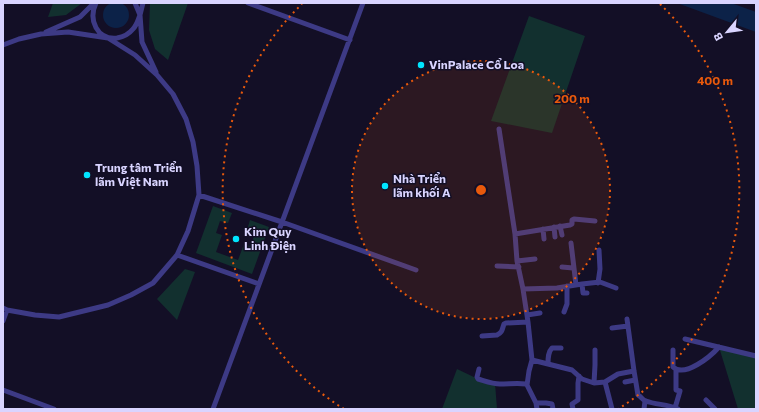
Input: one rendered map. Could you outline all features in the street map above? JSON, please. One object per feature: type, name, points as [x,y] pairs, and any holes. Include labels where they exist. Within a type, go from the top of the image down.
[{"type":"street","points":[[41,34],[80,17],[95,3]]},
{"type":"street","points":[[3,321],[5,309],[35,315],[59,317],[108,306],[153,284],[177,255],[188,231],[199,195],[197,166],[193,142],[186,119],[173,94],[157,75],[135,55],[101,33],[93,21],[95,3]]},
{"type":"street","points":[[135,3],[140,15],[142,42],[157,75]]},
{"type":"street","points":[[3,45],[19,39],[41,34],[68,32],[108,38],[121,37],[133,30],[140,15],[143,3]]},
{"type":"street","points":[[248,3],[350,40]]},
{"type":"street","points":[[213,409],[364,3]]},
{"type":"street","points":[[500,129],[518,262],[528,322],[532,360],[526,384],[536,406],[546,402],[552,404],[553,409]]},
{"type":"street","points":[[199,195],[282,222],[416,270]]},
{"type":"street","points":[[515,234],[572,224],[572,220],[574,219],[595,220]]},
{"type":"street","points":[[560,226],[562,235]]},
{"type":"street","points":[[554,227],[555,237]]},
{"type":"street","points":[[543,229],[544,238]]},
{"type":"street","points":[[571,243],[574,268],[579,284],[582,292],[587,294]]},
{"type":"street","points":[[598,283],[600,269],[599,250]]},
{"type":"street","points":[[177,255],[259,284]]},
{"type":"street","points":[[518,262],[535,260]]},
{"type":"street","points":[[497,266],[519,267]]},
{"type":"street","points":[[562,267],[574,268]]},
{"type":"street","points":[[523,289],[557,288],[579,284],[598,283],[616,288]]},
{"type":"street","points":[[564,312],[567,304],[567,286]]},
{"type":"street","points":[[527,315],[540,313]]},
{"type":"street","points":[[627,319],[638,395],[645,401],[676,408],[680,391],[676,390],[676,370],[672,365],[673,350]]},
{"type":"street","points":[[482,336],[497,335],[502,332],[504,324],[506,323],[528,322]]},
{"type":"street","points":[[612,328],[628,326]]},
{"type":"street","points":[[686,339],[756,356]]},
{"type":"street","points":[[676,370],[687,369],[696,365],[705,360],[718,347]]},
{"type":"street","points":[[548,364],[550,350],[552,348],[561,348]]},
{"type":"street","points":[[594,350],[594,383]]},
{"type":"street","points":[[532,360],[572,370],[582,380],[594,383],[605,382],[618,374],[634,371]]},
{"type":"street","points":[[479,369],[477,377],[481,380],[500,384],[526,384]]},
{"type":"street","points":[[573,409],[572,404],[578,400],[579,376]]},
{"type":"street","points":[[625,382],[635,380]]},
{"type":"street","points":[[605,382],[612,409]]},
{"type":"street","points":[[3,390],[54,409]]},
{"type":"street","points":[[706,400],[715,409]]},
{"type":"street","points":[[644,409],[645,401]]},
{"type":"green space","points":[[53,3],[82,3],[66,15],[48,17]]},
{"type":"green space","points":[[150,3],[188,3],[168,60],[155,49],[149,30]]},
{"type":"green space","points":[[529,16],[585,36],[552,133],[491,121]]},
{"type":"green space","points":[[213,206],[232,213],[228,223],[220,221],[216,233],[222,235],[216,252],[238,260],[244,244],[250,246],[255,234],[247,230],[250,220],[269,227],[252,274],[196,253]]},
{"type":"green space","points":[[185,269],[195,272],[177,320],[157,299]]},
{"type":"green space","points":[[719,347],[756,356],[756,409],[738,409]]},
{"type":"green space","points":[[457,369],[478,379],[495,383],[497,409],[442,409]]},
{"type":"water","points":[[116,2],[125,6],[129,15],[125,24],[116,28],[107,24],[103,15],[107,6]]},
{"type":"water","points":[[677,3],[731,3],[756,12],[756,32]]},
{"type":"place","name":"VinPalace Cổ Loa","points":[[421,65]]},
{"type":"place","name":"Trung tâm Triển lãm Việt Nam","points":[[87,175]]},
{"type":"place","name":"Nhà Triển lãm khối A","points":[[385,186]]},
{"type":"place","name":"Kim Quy Linh Điện","points":[[236,239]]}]
